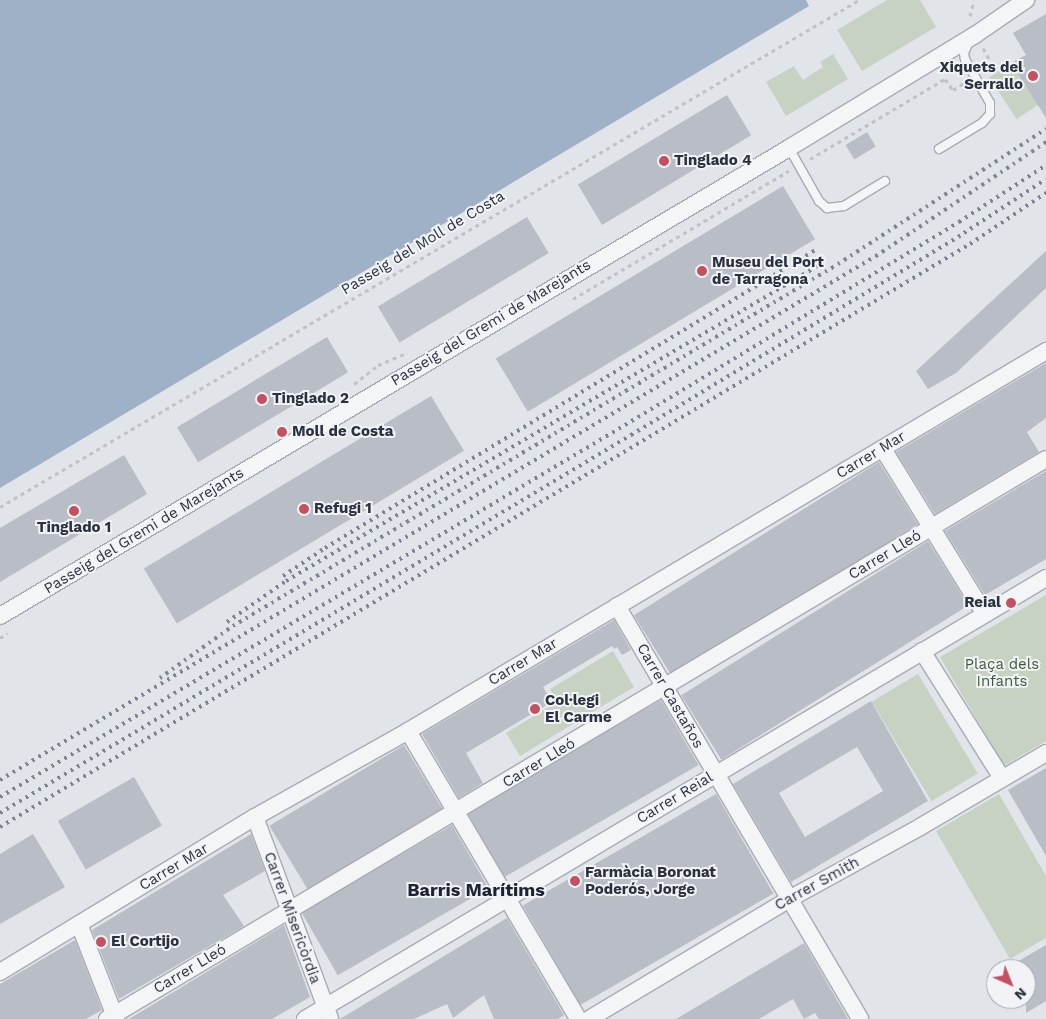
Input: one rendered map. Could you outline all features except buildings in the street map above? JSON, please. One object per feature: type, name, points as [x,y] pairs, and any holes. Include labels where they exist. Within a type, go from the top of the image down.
[{"type":"street","name":"Passeig del Gremi de Marejants","points":[[977,34],[1005,0]]},
{"type":"street","name":"Passeig del Gremi de Marejants","points":[[0,616],[789,148],[977,34],[1026,0]]},
{"type":"street","name":"Carrer Mar","points":[[0,972],[255,817],[408,731],[1046,351]]},
{"type":"street","points":[[882,449],[985,614]]},
{"type":"street","name":"Carrer Lleó","points":[[112,1018],[288,910],[666,688],[931,527],[1046,460]]},
{"type":"street","name":"Carrer Reial","points":[[305,1019],[328,1013],[506,898],[1046,578]]},
{"type":"street","name":"Carrer Castaños","points":[[617,606],[715,774],[791,898],[860,1019]]},
{"type":"street","points":[[922,651],[1002,778]]},
{"type":"street","points":[[408,731],[578,1019]]},
{"type":"street","name":"Carrer Smith","points":[[590,1019],[791,898],[920,827],[1046,753]]},
{"type":"street","name":"Carrer Misericòrdia","points":[[255,817],[288,910],[328,1013]]},
{"type":"street","points":[[79,924],[112,1018]]},
{"type":"lane","points":[[939,149],[982,123],[990,114],[990,103],[965,59],[964,53],[977,34]]},
{"type":"lane","points":[[789,148],[819,201],[828,208],[844,206],[885,181]]},
{"type":"path","name":"Passeig del Moll de Costa","points":[[0,507],[858,0]]},
{"type":"green space","points":[[887,0],[920,0],[936,27],[862,71],[837,30]]},
{"type":"green space","points":[[833,54],[848,79],[786,116],[766,82],[794,66],[803,80],[823,67],[820,62]]},
{"type":"green space","points":[[1011,63],[1038,105],[1016,119],[989,77]]},
{"type":"green space","name":"Plaça dels Infants","points":[[1046,595],[1046,741],[1004,766],[940,657]]},
{"type":"green space","points":[[613,651],[634,687],[520,756],[506,733],[557,702],[550,689]]},
{"type":"green space","points":[[918,674],[978,773],[931,801],[872,702]]},
{"type":"green space","points":[[999,794],[1046,876],[1046,938],[1010,959],[936,831]]},
{"type":"water","points":[[0,0],[806,0],[809,6],[0,488]]},
{"type":"railway","points":[[160,678],[233,626],[838,264],[1046,129]]},
{"type":"railway","points":[[0,780],[876,256],[1046,142]]},
{"type":"railway","points":[[0,797],[625,425],[959,222],[1046,165]]},
{"type":"railway","points":[[0,813],[631,435],[964,233],[1046,179]]},
{"type":"railway","points":[[0,827],[970,244],[1046,193]]},
{"type":"railway","points":[[283,576],[325,548],[817,249]]},
{"type":"railway","points":[[227,622],[286,581],[826,261]]},
{"type":"place","name":"Xiquets del Serrallo","points":[[1033,76]]},
{"type":"place","name":"Tinglado 4","points":[[664,161]]},
{"type":"place","name":"Museu del Port de Tarragona","points":[[702,271]]},
{"type":"place","name":"Tinglado 2","points":[[262,399]]},
{"type":"place","name":"Moll de Costa","points":[[282,432]]},
{"type":"place","name":"Refugi 1","points":[[304,509]]},
{"type":"place","name":"Tinglado 1","points":[[74,511]]},
{"type":"place","name":"Reial","points":[[1011,603]]},
{"type":"place","name":"Col·legi El Carme","points":[[535,709]]},
{"type":"place","name":"Farmàcia Boronat Poderós, Jorge","points":[[575,881]]},
{"type":"place","name":"El Cortijo","points":[[101,942]]},
{"type":"district","name":"Barris Marítims","points":[[476,890]]}]
